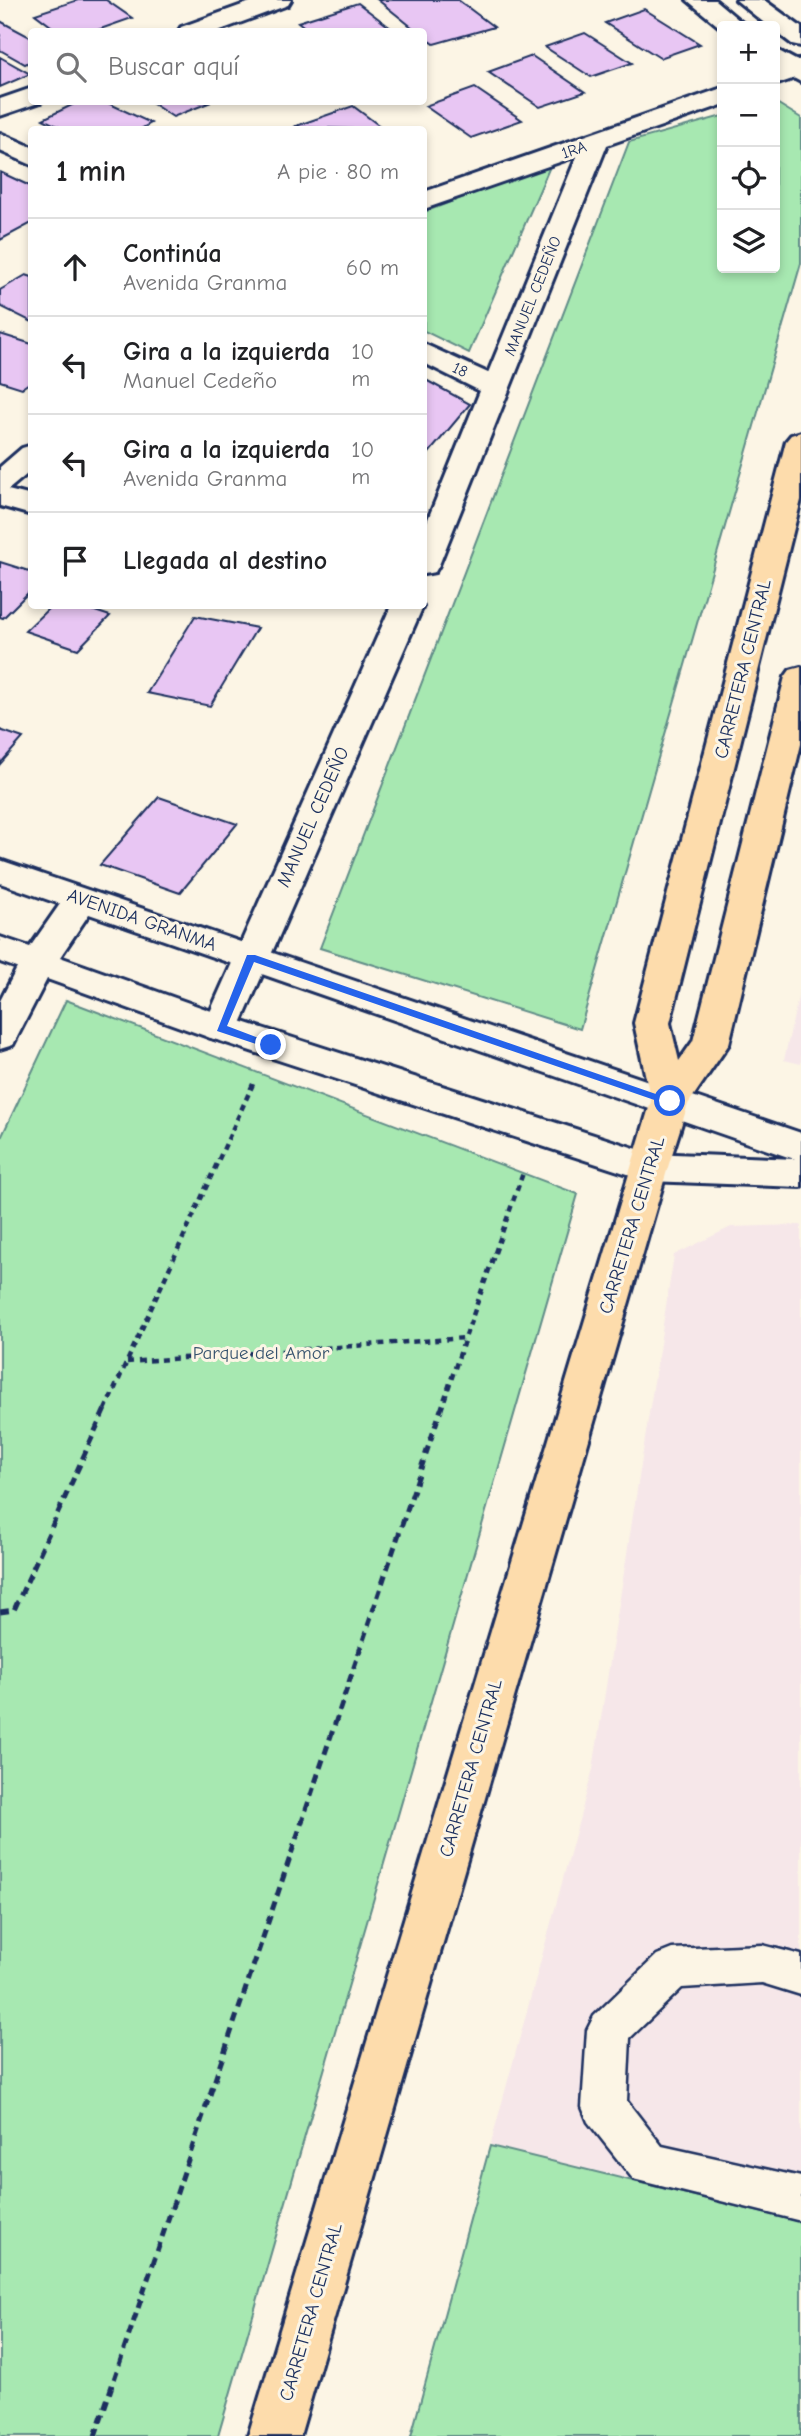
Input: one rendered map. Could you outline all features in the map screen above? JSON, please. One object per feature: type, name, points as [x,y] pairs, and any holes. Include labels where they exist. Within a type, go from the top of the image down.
[{"type":"highway","name":"CARRETERA CENTRAL","points":[[670,1101],[652,1023],[801,441]]},
{"type":"highway","name":"CARRETERA CENTRAL","points":[[274,2436],[649,1167],[670,1101],[711,1044],[801,677]]},
{"type":"street","points":[[201,28],[279,0]]},
{"type":"street","points":[[699,0],[727,21]]},
{"type":"street","points":[[748,0],[801,39]]},
{"type":"street","points":[[0,108],[28,98]]},
{"type":"street","name":"1RA","points":[[427,200],[717,98]]},
{"type":"street","points":[[0,141],[28,155]]},
{"type":"street","name":"MANUEL CEDEÑO","points":[[427,558],[595,143]]},
{"type":"street","name":"18","points":[[427,354],[496,388]]},
{"type":"street","points":[[0,483],[28,458]]},
{"type":"street","points":[[0,497],[28,505]]},
{"type":"street","name":"MANUEL CEDEÑO","points":[[221,1028],[403,609]]},
{"type":"street","name":"AVENIDA GRANMA","points":[[4,879],[82,899],[801,1147]]},
{"type":"street","points":[[0,1035],[37,963],[82,899]]},
{"type":"street","points":[[0,949],[271,1045],[649,1167],[801,1173]]},
{"type":"lane","points":[[801,1975],[762,1964],[672,1969],[610,2030],[604,2107],[649,2164],[801,2199]]},
{"type":"path","points":[[0,1612],[14,1610],[271,1045]]},
{"type":"path","points":[[95,2436],[465,1338],[538,1131]]},
{"type":"path","points":[[127,1362],[465,1338]]},
{"type":"shaded area","points":[[801,984],[801,1064],[784,1060]]},
{"type":"shaded area","points":[[801,1225],[801,2436],[411,2436],[593,1769],[674,1255],[731,1227]]},
{"type":"green space","points":[[780,105],[801,118],[801,263],[580,1029],[320,948],[629,142],[717,117],[717,273],[780,273]]},
{"type":"green space","points":[[551,164],[469,353],[427,332],[427,211]]},
{"type":"green space","name":"Parque del Amor","points":[[66,1000],[578,1194],[218,2436],[0,2436],[0,1140]]},
{"type":"green space","points":[[490,2146],[801,2222],[801,2436],[411,2436]]},
{"type":"building","points":[[78,0],[106,0],[132,18],[103,28],[54,28],[35,14]]},
{"type":"building","points":[[378,0],[458,0],[494,27],[434,44],[427,38],[427,28],[413,28]]},
{"type":"building","points":[[358,3],[391,28],[306,28],[298,22]]},
{"type":"building","points":[[644,9],[700,44],[660,58],[605,23]]},
{"type":"building","points":[[0,21],[28,36],[28,62],[25,64],[0,50]]},
{"type":"building","points":[[585,33],[632,63],[591,77],[545,47]]},
{"type":"building","points":[[532,56],[585,92],[540,107],[488,72]]},
{"type":"building","points":[[0,57],[28,73],[28,75],[0,87]]},
{"type":"building","points":[[475,88],[522,120],[471,138],[425,106]]},
{"type":"building","points":[[72,105],[112,105],[151,123],[146,126],[57,126],[43,119]]},
{"type":"building","points":[[155,105],[203,105],[173,117]]},
{"type":"building","points":[[353,106],[380,126],[296,126]]},
{"type":"building","points":[[0,172],[28,185],[28,225],[0,240]]},
{"type":"building","points":[[28,276],[28,320],[0,306],[0,290]]},
{"type":"building","points":[[0,334],[28,343],[28,384],[22,388],[0,381]]},
{"type":"building","points":[[427,381],[470,404],[427,455]]},
{"type":"building","points":[[0,562],[28,571],[28,593],[3,618],[0,617]]},
{"type":"building","points":[[48,609],[89,609],[110,616],[78,649],[25,631]]},
{"type":"building","points":[[195,616],[257,628],[210,706],[147,693]]},
{"type":"building","points":[[0,730],[23,738],[0,764]]},
{"type":"building","points":[[159,797],[237,824],[180,893],[100,865]]},
{"type":"route","points":[[271,1045],[221,1028],[251,957],[670,1101]]}]
